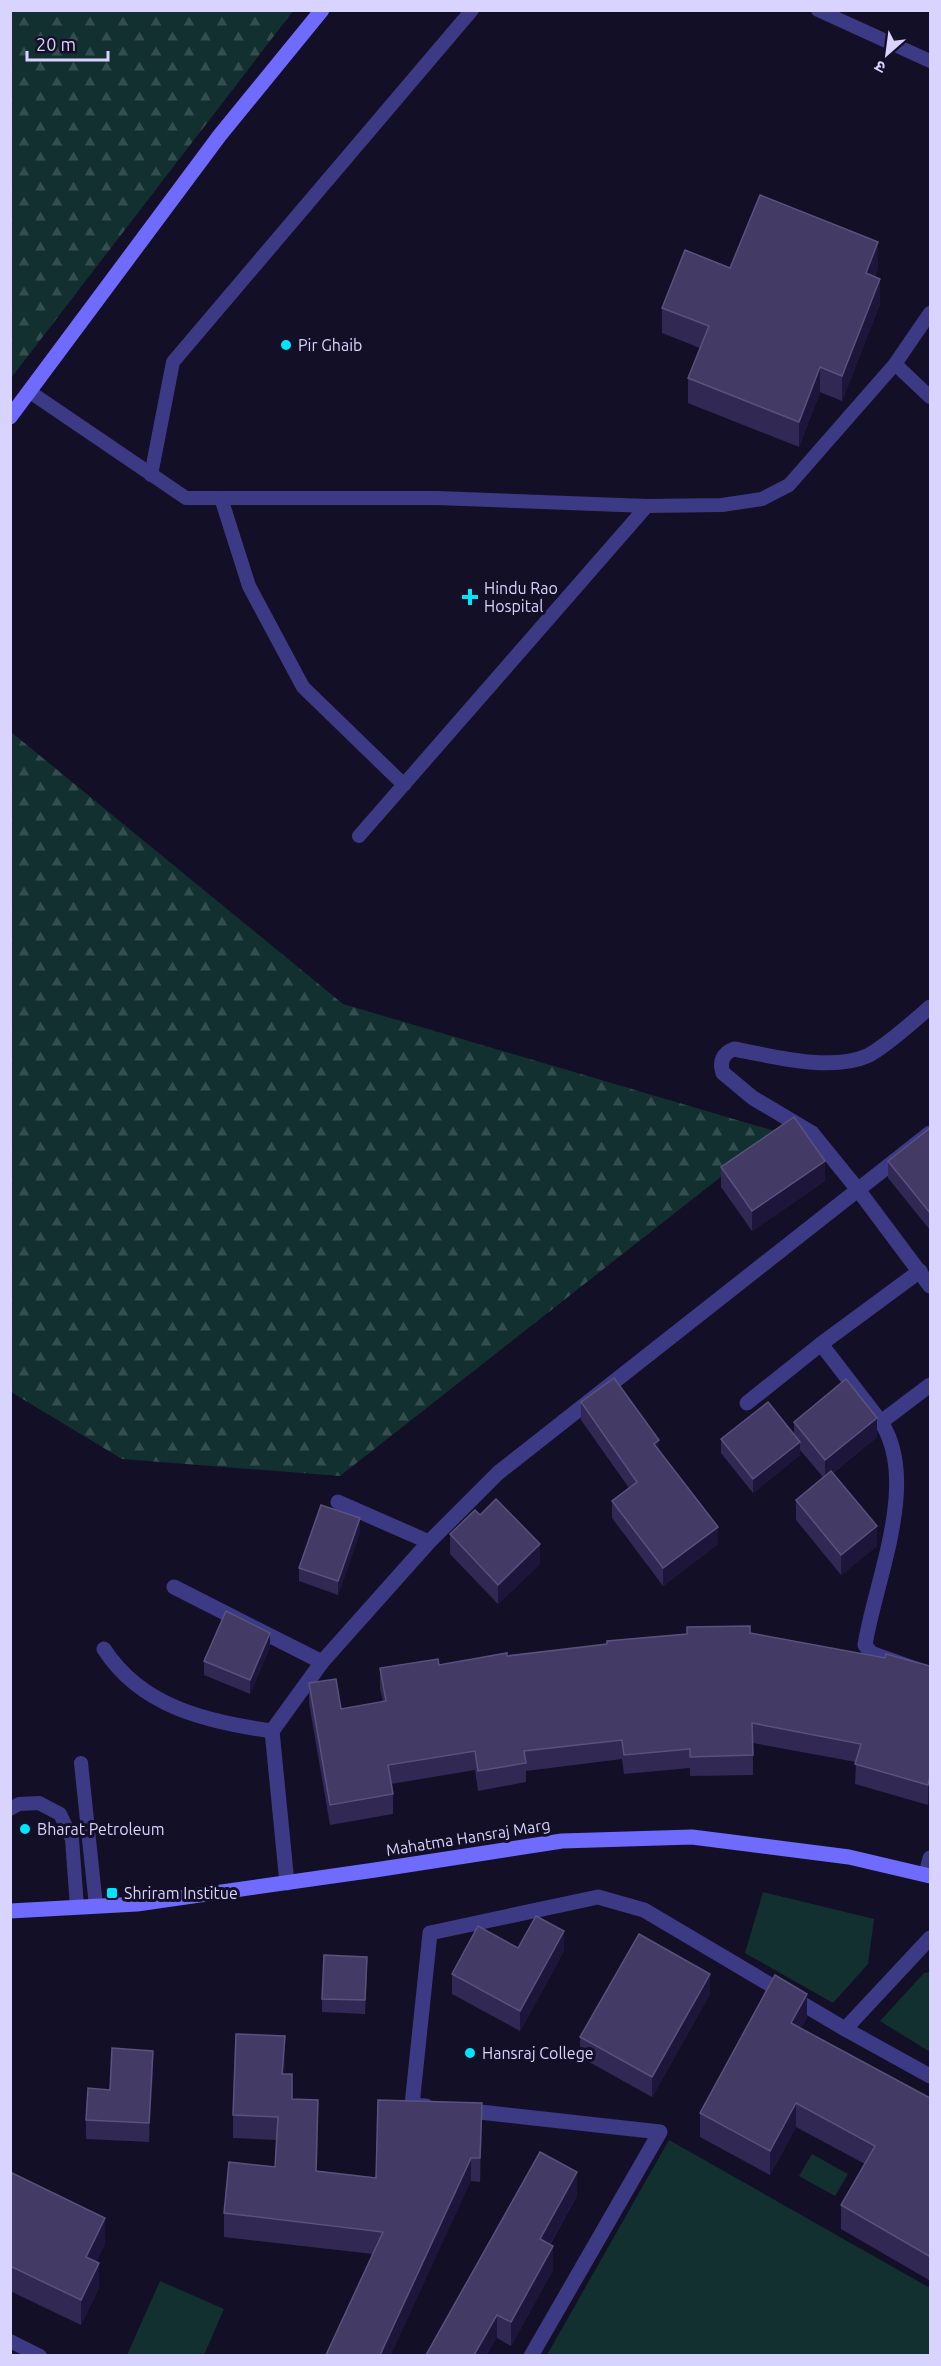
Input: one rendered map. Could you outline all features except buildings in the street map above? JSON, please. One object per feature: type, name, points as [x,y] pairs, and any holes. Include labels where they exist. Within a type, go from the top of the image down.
[{"type":"street","points":[[10,417],[220,135],[322,10]]},
{"type":"street","points":[[930,1007],[869,1055],[849,1061],[831,1064],[734,1049],[728,1051],[722,1058],[721,1066],[723,1073],[753,1098],[812,1132],[925,1268],[930,1286]]},
{"type":"street","points":[[287,1883],[272,1731],[322,1662],[429,1542],[498,1473],[930,1133]]},
{"type":"street","points":[[747,1403],[821,1344],[925,1268]]},
{"type":"street","points":[[821,1344],[881,1422],[888,1434],[895,1458],[897,1483],[886,1558],[866,1645],[871,1653],[930,1674]]},
{"type":"street","points":[[881,1422],[930,1385]]},
{"type":"street","points":[[338,1502],[429,1542]]},
{"type":"street","points":[[174,1587],[322,1662]]},
{"type":"street","points":[[104,1650],[123,1674],[154,1698],[181,1711],[238,1726],[272,1731]]},
{"type":"street","name":"Mahatma Hansraj Marg","points":[[10,1911],[137,1904],[562,1840],[692,1837],[849,1857],[928,1875]]},
{"type":"street","points":[[928,1875],[930,1858]]},
{"type":"street","points":[[531,2355],[660,2132],[412,2105],[430,1934],[598,1897],[644,1910],[845,2029],[930,2076]]},
{"type":"street","points":[[845,2029],[930,1938]]},
{"type":"lane","points":[[151,475],[173,362],[472,10]]},
{"type":"lane","points":[[818,10],[930,61]]},
{"type":"lane","points":[[30,392],[186,498],[437,498],[647,506],[722,505],[762,499],[789,485],[896,364],[930,313]]},
{"type":"lane","points":[[896,364],[930,397]]},
{"type":"lane","points":[[221,498],[249,586],[303,687],[404,785]]},
{"type":"lane","points":[[359,836],[647,506]]},
{"type":"lane","points":[[81,1763],[96,1905]]},
{"type":"lane","points":[[10,1809],[19,1804],[39,1803],[60,1814],[72,1839],[77,1907]]},
{"type":"lane","points":[[10,2341],[40,2355]]},
{"type":"green space","points":[[10,11],[293,11],[11,378]]},
{"type":"green space","points":[[11,732],[343,1004],[778,1132],[340,1476],[122,1459],[11,1392]]},
{"type":"green space","points":[[763,1892],[874,1919],[868,1964],[833,2003],[745,1953]]},
{"type":"green space","points":[[930,1972],[930,2052],[880,2021],[924,1973]]},
{"type":"green space","points":[[669,2140],[930,2288],[930,2355],[547,2355]]},
{"type":"green space","points":[[812,2154],[848,2174],[835,2196],[799,2176]]},
{"type":"green space","points":[[160,2281],[224,2309],[204,2355],[127,2355]]},
{"type":"place","name":"Pir Ghaib","points":[[286,345]]},
{"type":"place","name":"Hindu Rao Hospital","points":[[470,597]]},
{"type":"place","name":"Bharat Petroleum","points":[[25,1829]]},
{"type":"place","name":"Shriram Institue","points":[[112,1893]]},
{"type":"place","name":"Hansraj College","points":[[470,2053]]}]
